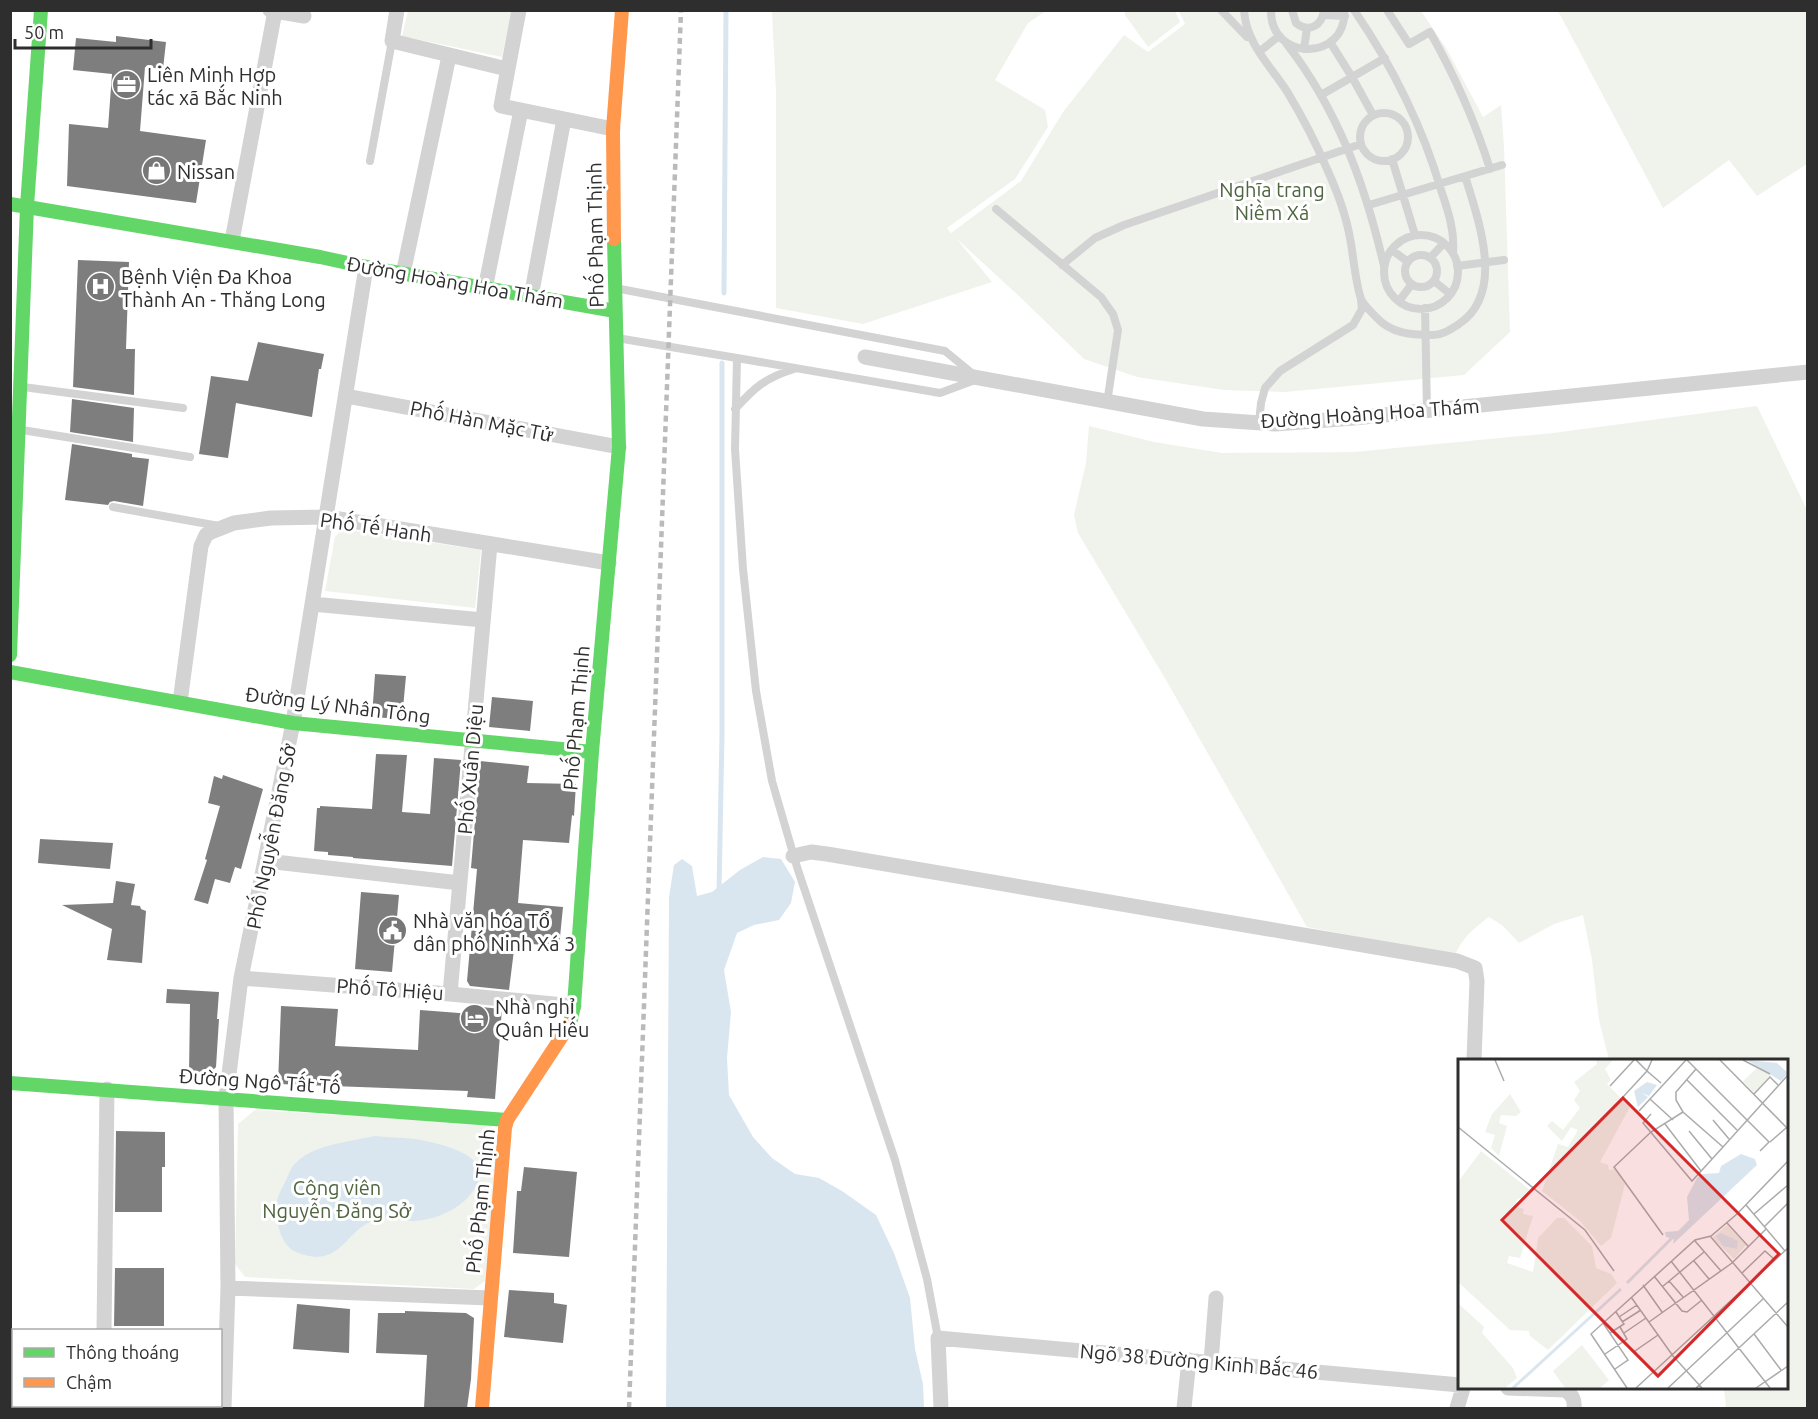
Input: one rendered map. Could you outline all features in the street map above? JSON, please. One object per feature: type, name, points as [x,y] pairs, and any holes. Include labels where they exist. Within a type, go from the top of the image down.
[{"type":"street","points":[[10,655],[27,206],[40,10]]},
{"type":"street","points":[[397,10],[392,41],[507,69]]},
{"type":"street","points":[[519,10],[501,106],[613,129]]},
{"type":"street","name":"Phố Phạm Thịnh","points":[[482,1408],[504,1128],[507,1120],[569,1027],[574,1006],[592,752],[619,447],[613,129],[622,10]]},
{"type":"street","points":[[232,242],[272,11],[304,16]]},
{"type":"street","points":[[403,274],[449,56]]},
{"type":"street","points":[[486,289],[521,110]]},
{"type":"street","points":[[531,297],[564,119]]},
{"type":"street","name":"Đường Hoàng Hoa Thám","points":[[10,204],[615,311]]},
{"type":"street","name":"Phố Nguyễn Đăng Sở","points":[[224,1408],[228,1288],[226,1098],[242,978],[293,723],[366,267]]},
{"type":"street","name":"Đường Hoàng Hoa Thám","points":[[865,357],[1203,419],[1275,424],[1427,411],[1808,372]]},
{"type":"street","name":"Phố Hàn Mặc Tử","points":[[346,396],[619,447]]},
{"type":"street","name":"Phố Tế Hanh","points":[[180,702],[201,546],[206,535],[224,526],[271,518],[327,517],[609,563]]},
{"type":"street","name":"Phố Xuân Diệu","points":[[450,994],[489,544]]},
{"type":"street","points":[[312,604],[483,620]]},
{"type":"street","name":"Đường Lý Nhân Tông","points":[[10,672],[293,723],[592,752]]},
{"type":"street","points":[[794,856],[812,852],[827,854],[1457,962],[1475,968],[1477,981],[1474,1059]]},
{"type":"street","points":[[266,861],[460,884]]},
{"type":"street","name":"Phố Tô Hiệu","points":[[242,978],[574,1006]]},
{"type":"street","name":"Đường Ngô Tất Tố","points":[[10,1083],[507,1120]]},
{"type":"street","points":[[104,1329],[107,1089]]},
{"type":"street","points":[[228,1288],[490,1299]]},
{"type":"street","points":[[1211,1362],[1216,1298]]},
{"type":"street","points":[[938,1338],[941,1408]]},
{"type":"street","name":"Ngõ 38 Đường Kinh Bắc 46","points":[[938,1338],[1458,1386]]},
{"type":"street","points":[[1184,1408],[1189,1360]]},
{"type":"street","points":[[1457,1408],[1460,1389]]},
{"type":"street","points":[[1536,1389],[1564,1390],[1572,1395],[1574,1408]]},
{"type":"lane","points":[[1221,10],[1252,42]]},
{"type":"lane","points":[[1244,10],[1247,33],[1296,107],[1334,186],[1347,227],[1362,309],[1353,325],[1280,371],[1265,388],[1259,423]]},
{"type":"lane","points":[[1271,10],[1273,27],[1321,95],[1348,148],[1369,205],[1387,285],[1391,293],[1399,301],[1413,308],[1425,308],[1439,304],[1450,294],[1456,284],[1458,275],[1453,253],[1454,235],[1430,154],[1408,99],[1354,10]]},
{"type":"lane","points":[[1286,43],[1304,49],[1318,48],[1330,42],[1339,33],[1344,13],[1324,13],[1316,27],[1307,28],[1300,27],[1296,23],[1292,10]]},
{"type":"lane","points":[[1387,10],[1409,44],[1431,32],[1455,75],[1490,168]]},
{"type":"lane","points":[[1304,49],[1307,28]]},
{"type":"lane","points":[[1259,52],[1279,36]]},
{"type":"lane","points":[[370,161],[392,41]]},
{"type":"lane","points":[[1330,42],[1373,115]]},
{"type":"lane","points":[[1321,95],[1385,58]]},
{"type":"lane","points":[[1382,112],[1390,113],[1406,126],[1408,133],[1406,147],[1402,153],[1392,159],[1382,161],[1375,159],[1364,151],[1361,144],[1361,129],[1373,115],[1382,112]]},
{"type":"lane","points":[[1062,265],[1095,238],[1124,225],[1361,144]]},
{"type":"lane","points":[[1392,159],[1414,235]]},
{"type":"lane","points":[[1369,205],[1502,165]]},
{"type":"lane","points":[[1361,300],[1378,319],[1388,327],[1402,333],[1434,336],[1446,332],[1470,316],[1484,289],[1486,278],[1479,228],[1465,176]]},
{"type":"lane","points":[[996,209],[1101,297],[1113,314],[1118,330],[1107,403]]},
{"type":"lane","points":[[1384,266],[1392,250],[1404,239],[1414,235],[1426,235],[1444,243],[1453,253]]},
{"type":"lane","points":[[1430,258],[1444,243]]},
{"type":"lane","points":[[1392,250],[1408,262]]},
{"type":"lane","points":[[1422,255],[1430,258],[1437,267],[1438,273],[1434,281],[1424,287],[1412,284],[1405,273],[1408,262],[1416,256],[1422,255]]},
{"type":"lane","points":[[1457,266],[1504,260]]},
{"type":"lane","points":[[1434,281],[1450,294]]},
{"type":"lane","points":[[1399,301],[1412,284]]},
{"type":"lane","points":[[615,288],[945,351],[979,379]]},
{"type":"lane","points":[[1425,308],[1427,411]]},
{"type":"lane","points":[[616,337],[940,393],[979,379]]},
{"type":"lane","points":[[737,358],[735,449],[743,569],[756,691],[772,781],[794,856],[895,1160],[927,1279],[938,1338]]},
{"type":"lane","points":[[735,409],[761,383],[777,374],[796,368]]},
{"type":"lane","points":[[21,387],[183,408]]},
{"type":"lane","points":[[19,430],[190,457]]},
{"type":"lane","points":[[113,507],[224,526]]},
{"type":"green space","points":[[408,11],[512,11],[502,57],[402,36]]},
{"type":"green space","name":"Nghĩa trang Niềm Xá","points":[[772,11],[1046,11],[1028,23],[995,80],[1045,110],[1048,127],[1015,179],[947,228],[951,233],[1021,181],[1063,112],[1124,35],[1148,52],[1185,24],[1179,11],[1421,11],[1446,48],[1483,117],[1501,105],[1510,332],[1464,375],[1285,392],[1224,390],[1137,377],[1084,359],[956,238],[992,282],[863,324],[776,308],[776,92]]},
{"type":"green space","points":[[1125,11],[1175,11],[1180,22],[1148,47],[1125,15]]},
{"type":"green space","points":[[1558,11],[1807,11],[1807,164],[1757,196],[1729,160],[1663,208]]},
{"type":"green space","points":[[1757,406],[1807,510],[1807,1407],[1726,1407],[1724,1389],[1788,1389],[1788,1059],[1609,1059],[1599,1020],[1592,960],[1583,915],[1554,924],[1519,943],[1503,926],[1489,917],[1469,934],[1455,955],[1307,927],[1166,680],[1078,533],[1074,515],[1086,463],[1089,426],[1154,442],[1222,453],[1354,452],[1553,433]]},
{"type":"green space","points":[[343,529],[481,550],[475,608],[325,591],[335,537]]},
{"type":"green space","name":"Công viên Nguyễn Đăng Sở","points":[[255,1110],[490,1124],[498,1137],[485,1281],[474,1289],[245,1277],[235,1264],[238,1124]]},
{"type":"shaded area","points":[[763,857],[781,859],[795,882],[791,903],[779,920],[754,925],[737,933],[724,970],[731,1012],[727,1058],[729,1095],[753,1137],[772,1158],[795,1174],[819,1178],[876,1215],[894,1253],[910,1298],[915,1349],[923,1384],[924,1408],[666,1408],[669,897],[674,865],[682,859],[692,866],[697,896],[712,892],[740,870]]},
{"type":"shaded area","points":[[375,1136],[421,1140],[461,1152],[477,1164],[480,1172],[478,1182],[467,1198],[443,1214],[415,1221],[375,1220],[356,1231],[333,1253],[323,1256],[311,1256],[292,1250],[280,1233],[276,1204],[292,1167],[309,1153],[319,1149]]},
{"type":"building","points":[[116,36],[166,42],[163,69],[145,67],[140,131],[206,140],[196,203],[67,186],[69,124],[108,128],[112,74],[73,70],[76,38],[116,42]]},
{"type":"building","points":[[78,260],[129,262],[126,349],[135,349],[134,395],[73,387]]},
{"type":"building","points":[[258,342],[324,354],[321,369],[319,369],[312,417],[236,403],[228,458],[199,454],[211,376],[248,381]]},
{"type":"building","points":[[72,399],[134,408],[133,442],[70,432]]},
{"type":"building","points":[[72,444],[149,459],[143,506],[114,501],[108,505],[65,500]]},
{"type":"building","points":[[375,674],[406,676],[402,719],[372,717]]},
{"type":"building","points":[[492,697],[533,701],[530,731],[489,727]]},
{"type":"building","points":[[376,754],[407,755],[402,812],[430,814],[434,758],[461,760],[452,866],[353,858],[314,851],[317,808],[320,806],[372,809]]},
{"type":"building","points":[[480,761],[529,766],[527,783],[576,784],[569,843],[523,840],[518,903],[563,907],[559,947],[515,942],[509,990],[470,986],[467,981],[477,869],[471,868]]},
{"type":"building","points":[[223,775],[263,789],[241,869],[235,867],[230,883],[215,879],[208,904],[194,900],[207,860],[205,859],[220,806],[208,803],[214,776],[222,779]]},
{"type":"building","points":[[40,839],[113,843],[110,869],[38,863]]},
{"type":"building","points":[[116,881],[135,884],[131,905],[140,906],[146,911],[142,963],[107,960],[112,929],[62,905],[113,903]]},
{"type":"building","points":[[361,892],[399,895],[392,972],[355,969]]},
{"type":"building","points":[[167,989],[219,992],[216,1067],[206,1077],[189,1074],[190,1004],[166,1003]]},
{"type":"building","points":[[281,1006],[338,1009],[335,1046],[418,1050],[420,1010],[485,1015],[481,1007],[502,1009],[495,1099],[467,1097],[468,1091],[278,1084]]},
{"type":"building","points":[[116,1131],[165,1132],[162,1212],[115,1212]]},
{"type":"building","points":[[524,1167],[577,1172],[569,1257],[513,1253],[517,1191],[521,1191]]},
{"type":"building","points":[[115,1268],[164,1268],[164,1326],[114,1326]]},
{"type":"building","points":[[509,1290],[554,1293],[554,1303],[567,1305],[563,1343],[504,1337]]},
{"type":"building","points":[[297,1304],[350,1309],[349,1353],[293,1349]]},
{"type":"building","points":[[405,1311],[466,1313],[474,1318],[467,1408],[424,1408],[427,1355],[376,1353],[378,1313],[405,1313]]},
{"type":"waterway","points":[[724,293],[726,10]]},
{"type":"waterway","points":[[719,891],[722,734],[722,363]]},
{"type":"railway","points":[[629,1408],[681,10]]},
{"type":"traffic: fast","points":[[10,655],[27,206],[41,10]]},
{"type":"traffic: fast","points":[[10,204],[615,311]]},
{"type":"traffic: fast","points":[[570,1024],[574,1006],[592,752],[619,447],[614,239]]},
{"type":"traffic: fast","points":[[10,672],[293,723],[592,752]]},
{"type":"traffic: fast","points":[[10,1083],[507,1120]]},
{"type":"traffic: slow","points":[[614,239],[613,129],[622,10]]},
{"type":"traffic: slow","points":[[482,1408],[505,1128],[507,1120],[570,1024]]},
{"type":"place","name":"Liên Minh Hợp tác xã Bắc Ninh","points":[[126,85]]},
{"type":"place","name":"Nissan","points":[[156,171]]},
{"type":"place","name":"Bệnh Viện Đa Khoa Thành An - Thăng Long","points":[[100,287]]},
{"type":"place","name":"Nhà văn hóa Tổ dân phố Ninh Xá 3","points":[[392,931]]},
{"type":"place","name":"Nhà nghỉ Quân Hiếu","points":[[474,1018]]}]
